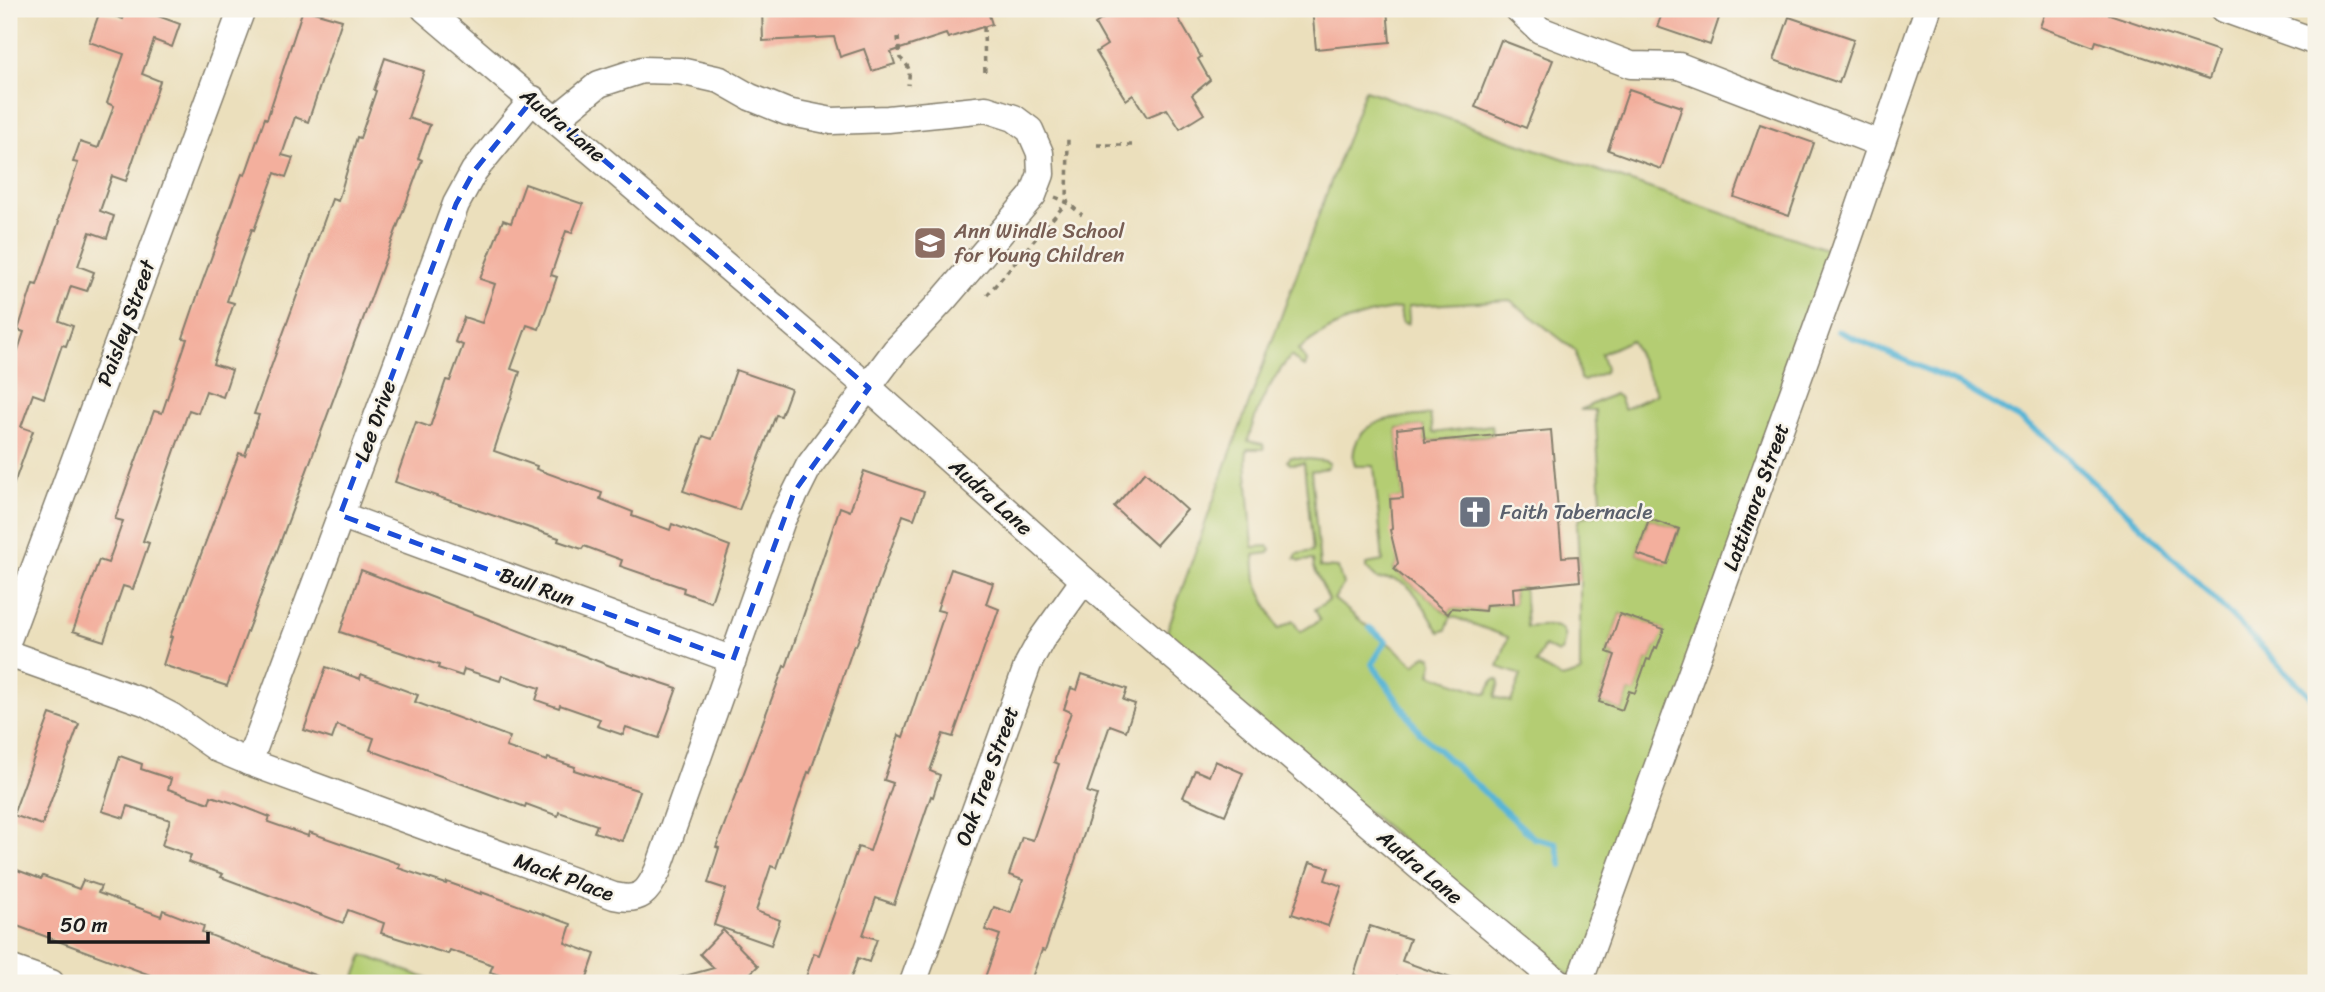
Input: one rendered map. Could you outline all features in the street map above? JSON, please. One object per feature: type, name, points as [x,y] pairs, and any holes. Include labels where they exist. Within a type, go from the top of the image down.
[{"type":"street","name":"Paisley Street","points":[[9,637],[242,9]]},
{"type":"street","name":"Audra Lane","points":[[425,9],[869,388],[1084,580],[1559,983]]},
{"type":"street","points":[[1518,9],[1539,30],[1631,65],[1679,66],[1881,144]]},
{"type":"street","name":"Lattimore Street","points":[[1579,983],[1690,682],[1928,9]]},
{"type":"street","points":[[2224,9],[2288,19],[2316,42]]},
{"type":"street","name":"Mack Place","points":[[9,654],[144,702],[171,716],[218,749],[249,762],[614,895],[635,898],[646,891],[654,878],[782,520],[808,466],[895,351],[944,299],[1033,195],[1041,174],[1040,153],[1030,130],[1014,118],[986,109],[888,119],[832,121],[786,112],[750,97],[720,80],[680,71],[642,70],[599,83],[556,119]]},
{"type":"street","name":"Lee Drive","points":[[249,762],[456,204],[474,172],[533,99]]},
{"type":"street","name":"Bull Run","points":[[340,515],[733,660]]},
{"type":"street","name":"Oak Tree Street","points":[[913,983],[1028,664],[1041,640],[1084,580]]},
{"type":"street","points":[[9,968],[51,983]]},
{"type":"path","points":[[984,27],[985,76]]},
{"type":"path","points":[[898,37],[900,58],[910,69],[908,85]]},
{"type":"path","points":[[1097,145],[1132,145]]},
{"type":"path","points":[[1067,202],[1082,215]]},
{"type":"highlighted area","points":[[533,99],[869,388],[794,492],[733,660],[340,515],[456,204],[474,171]]},
{"type":"green space","points":[[1365,90],[1843,255],[1579,983],[1162,645]],"holes":[[[1510,300],[1576,351],[1580,379],[1584,381],[1605,372],[1601,354],[1631,340],[1657,394],[1624,409],[1619,397],[1614,394],[1580,410],[1595,410],[1602,513],[1581,517],[1577,524],[1582,672],[1562,678],[1536,663],[1544,646],[1561,652],[1564,634],[1557,627],[1527,627],[1524,587],[1513,587],[1514,603],[1486,605],[1485,611],[1452,608],[1448,614],[1394,569],[1398,563],[1390,500],[1403,498],[1397,429],[1423,426],[1425,442],[1493,435],[1492,425],[1433,433],[1430,415],[1381,421],[1364,431],[1358,439],[1355,466],[1374,466],[1383,561],[1366,564],[1366,568],[1378,580],[1391,579],[1410,588],[1440,632],[1446,630],[1451,616],[1508,637],[1498,667],[1521,675],[1511,702],[1495,697],[1498,679],[1493,680],[1487,694],[1430,674],[1433,662],[1431,657],[1425,655],[1415,665],[1334,599],[1343,585],[1338,568],[1320,567],[1311,471],[1328,468],[1329,463],[1325,461],[1291,457],[1287,461],[1290,464],[1304,463],[1313,551],[1297,554],[1295,558],[1300,561],[1313,560],[1329,600],[1315,609],[1320,620],[1300,632],[1293,621],[1278,629],[1256,581],[1254,555],[1269,553],[1271,549],[1268,546],[1253,547],[1246,460],[1247,449],[1264,449],[1263,444],[1248,441],[1259,406],[1276,376],[1291,356],[1305,367],[1307,361],[1298,350],[1322,333],[1358,317],[1400,308],[1402,323],[1407,324],[1408,307],[1411,306]],[[1649,519],[1679,529],[1666,564],[1637,554]],[[1620,614],[1663,629],[1657,647],[1650,660],[1647,659],[1635,692],[1629,691],[1622,710],[1599,702],[1615,655],[1607,652]]]},
{"type":"green space","points":[[363,955],[439,983],[353,983]]},
{"type":"building","points":[[127,9],[139,9],[180,24],[172,47],[154,40],[142,74],[160,81],[126,181],[112,176],[100,211],[114,216],[107,238],[90,232],[78,266],[94,272],[87,291],[71,286],[59,321],[73,326],[66,346],[62,345],[44,398],[33,394],[21,427],[33,431],[12,489],[9,489],[9,377],[24,332],[18,330],[33,284],[37,285],[59,221],[78,163],[73,162],[80,142],[98,148],[114,106],[107,103],[124,54],[89,42],[100,11],[123,19]]},
{"type":"building","points":[[303,9],[342,20],[308,122],[295,117],[282,155],[293,158],[286,177],[275,173],[227,301],[234,303],[213,364],[232,370],[223,397],[206,391],[198,413],[189,410],[143,541],[149,543],[133,589],[123,586],[104,641],[73,631],[99,560],[108,563],[123,521],[115,519],[154,411],[162,413],[187,339],[183,338],[199,291],[242,174],[245,175],[265,118],[267,119]]},
{"type":"building","points":[[762,9],[987,9],[992,24],[948,38],[946,34],[891,52],[895,64],[872,71],[864,49],[840,57],[834,37],[763,41]]},
{"type":"building","points":[[1117,9],[1173,9],[1201,57],[1198,59],[1210,80],[1192,95],[1204,114],[1180,129],[1167,109],[1147,117],[1133,95],[1126,100],[1096,52],[1107,45],[1095,24]]},
{"type":"building","points":[[1312,9],[1387,9],[1390,42],[1316,49]]},
{"type":"building","points":[[1664,9],[1722,9],[1710,45],[1657,27]]},
{"type":"building","points":[[2046,9],[2108,9],[2106,13],[2219,51],[2209,79],[2096,41],[2094,47],[2040,27]]},
{"type":"building","points":[[1789,17],[1854,39],[1839,83],[1774,60]]},
{"type":"building","points":[[1501,40],[1553,60],[1526,128],[1475,107]]},
{"type":"building","points":[[385,58],[424,71],[408,118],[430,125],[418,158],[422,160],[227,686],[163,665],[170,637],[239,453],[245,455],[259,415],[254,414],[332,199],[338,201]]},
{"type":"building","points":[[1629,89],[1682,107],[1661,169],[1608,150]]},
{"type":"building","points":[[1760,124],[1814,143],[1789,216],[1734,197]]},
{"type":"building","points":[[525,184],[583,204],[572,233],[566,231],[551,275],[557,277],[539,329],[527,325],[511,369],[520,372],[494,451],[602,493],[600,499],[633,512],[632,516],[670,530],[672,524],[730,546],[711,602],[683,592],[684,588],[620,566],[622,560],[584,546],[582,549],[558,541],[559,538],[395,482],[416,422],[430,427],[446,380],[450,381],[463,345],[455,342],[464,317],[482,323],[495,284],[480,279],[503,220],[511,223]]},
{"type":"building","points":[[736,370],[791,389],[781,416],[776,415],[739,510],[683,491],[703,436],[712,439]]},
{"type":"building","name":"Faith Tabernacle","points":[[1423,426],[1425,442],[1551,430],[1562,557],[1578,556],[1580,581],[1513,588],[1514,603],[1486,605],[1485,611],[1452,608],[1448,614],[1394,569],[1398,563],[1390,530],[1390,499],[1403,498],[1397,429]]},
{"type":"building","points":[[864,471],[924,492],[914,519],[903,515],[810,773],[808,772],[776,868],[771,866],[756,911],[780,920],[771,945],[714,925],[726,889],[708,883],[719,848],[716,847],[784,666],[786,667],[840,507],[850,511]]},
{"type":"building","points":[[1145,472],[1187,510],[1156,545],[1114,507]]},
{"type":"building","points":[[1649,519],[1679,529],[1667,564],[1637,554]]},
{"type":"building","points":[[951,569],[993,583],[986,604],[999,609],[953,737],[943,734],[930,771],[940,775],[933,797],[931,796],[894,904],[876,898],[863,935],[877,939],[869,962],[858,958],[849,983],[804,983],[814,953],[819,955],[858,847],[870,851],[893,783],[884,780],[899,735],[903,737],[945,612],[937,610]]},
{"type":"building","points":[[361,570],[613,667],[677,688],[659,738],[626,727],[623,735],[597,726],[600,719],[536,700],[540,688],[502,675],[500,681],[464,669],[462,676],[438,668],[439,665],[340,632]]},
{"type":"building","points":[[1620,614],[1664,629],[1657,648],[1655,647],[1650,660],[1647,659],[1635,693],[1629,691],[1622,710],[1599,702],[1615,655],[1607,652]]},
{"type":"building","points":[[326,667],[360,679],[361,674],[418,695],[415,702],[510,737],[506,747],[547,761],[548,758],[575,767],[574,770],[640,791],[622,841],[594,832],[597,825],[559,812],[558,816],[526,804],[525,807],[370,750],[374,738],[337,725],[332,739],[304,730]]},
{"type":"building","points":[[1082,674],[1127,689],[1123,700],[1135,704],[1126,731],[1110,725],[1087,792],[1097,795],[1045,951],[1042,950],[1030,983],[983,983],[1000,935],[985,930],[994,907],[1011,913],[1023,880],[1009,875],[1022,837],[1033,840],[1059,764],[1054,762],[1071,712],[1064,709],[1071,688],[1077,690]]},
{"type":"building","points":[[50,714],[79,724],[42,825],[13,815]]},
{"type":"building","points":[[120,756],[142,764],[141,769],[171,779],[168,789],[209,803],[211,796],[237,804],[270,817],[268,822],[308,836],[309,832],[400,864],[398,868],[481,892],[571,924],[565,943],[595,954],[585,983],[539,983],[516,975],[514,980],[490,972],[493,965],[450,950],[448,954],[381,933],[384,923],[348,910],[343,923],[188,862],[191,855],[162,845],[170,820],[128,806],[124,818],[102,811]]},
{"type":"building","points":[[1215,761],[1243,773],[1225,815],[1183,797],[1195,770],[1209,776]]},
{"type":"building","points":[[1310,862],[1329,868],[1325,880],[1342,886],[1328,926],[1292,914]]},
{"type":"building","points":[[9,867],[79,889],[83,880],[101,886],[98,893],[161,916],[163,910],[204,926],[202,932],[330,983],[163,983],[164,980],[9,923]]},
{"type":"building","points":[[1370,926],[1410,939],[1402,961],[1459,983],[1415,983],[1397,977],[1394,983],[1379,983],[1354,975]]},
{"type":"building","points":[[723,930],[758,966],[740,983],[677,983],[677,978],[714,968],[700,954]]},
{"type":"waterway","points":[[1838,331],[1955,382],[2021,420],[2047,439],[2152,536],[2316,702]]},
{"type":"waterway","points":[[1370,628],[1386,641],[1372,664],[1420,733],[1534,838],[1556,843],[1561,865]]},
{"type":"place","name":"Ann Windle School for Young Children","points":[[930,243]]},
{"type":"place","name":"Faith Tabernacle","points":[[1475,512]]}]
